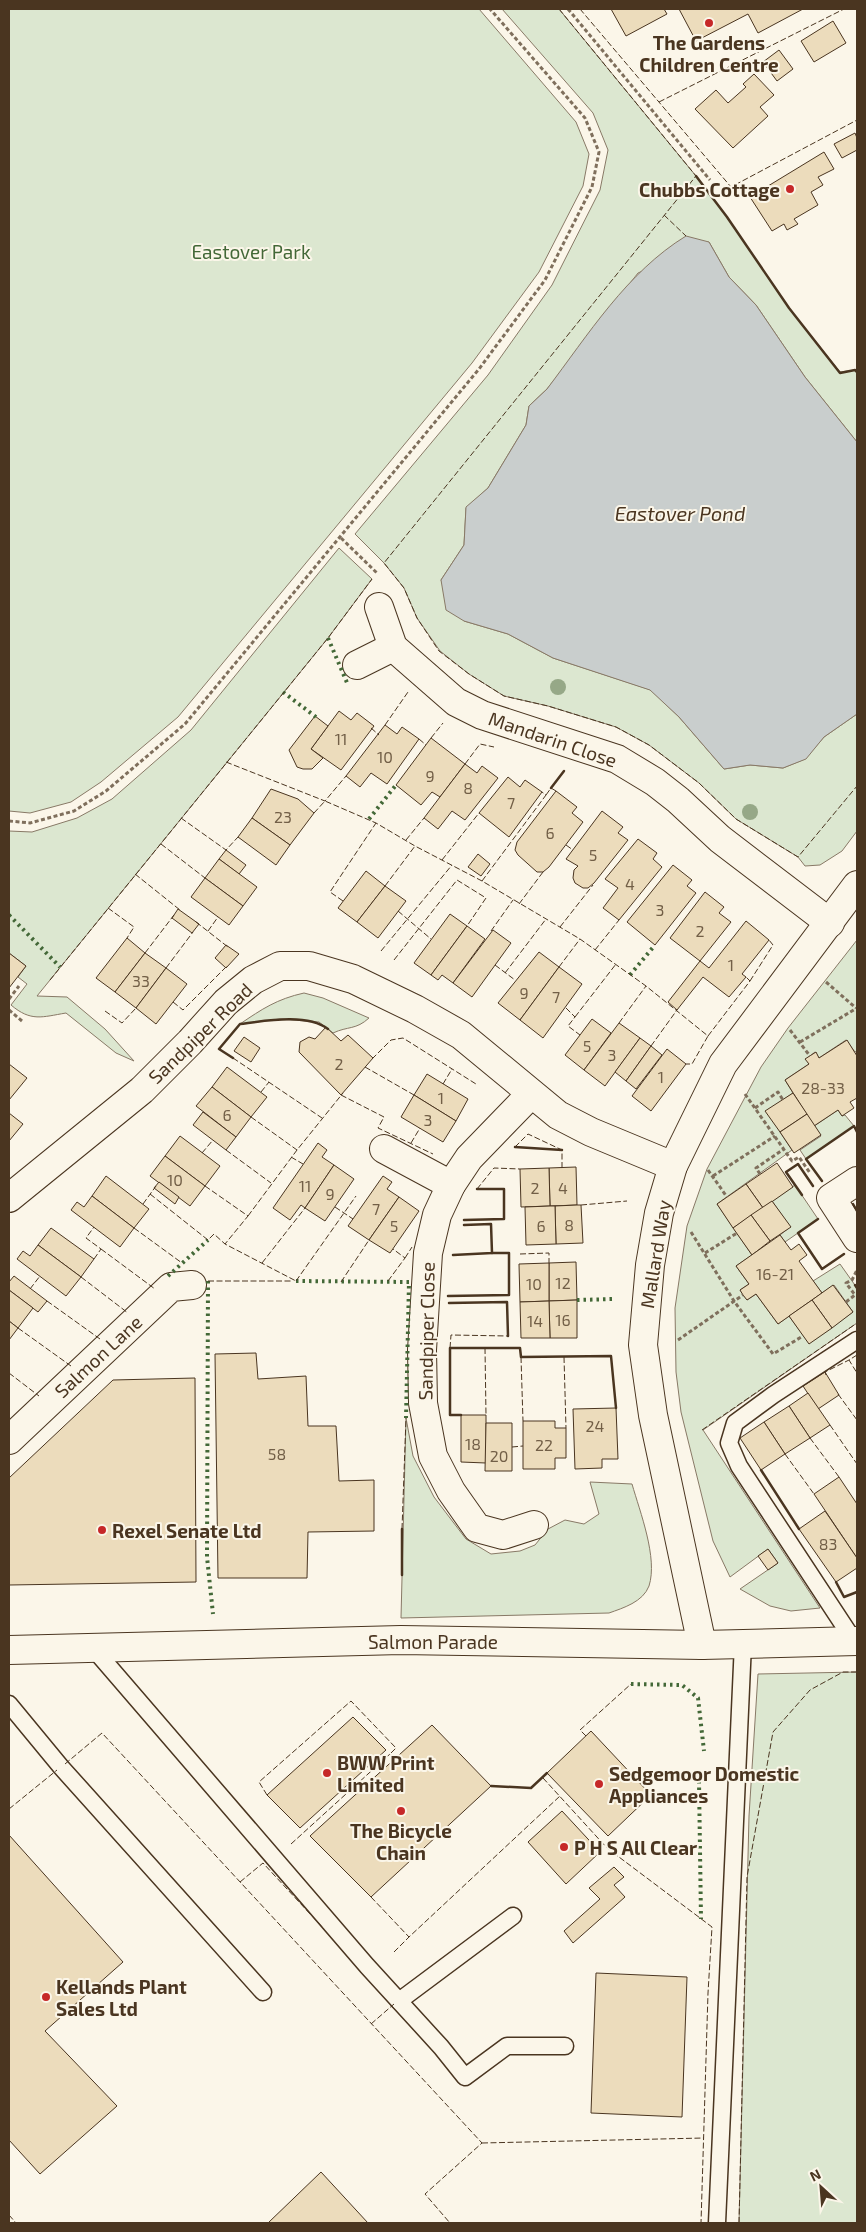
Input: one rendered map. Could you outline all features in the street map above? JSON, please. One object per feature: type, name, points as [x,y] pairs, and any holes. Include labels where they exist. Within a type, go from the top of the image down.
[{"type":"street","name":"Mandarin Close","points":[[379,607],[394,647],[456,702],[482,714],[608,756],[655,782],[678,800],[720,840],[830,923]]},
{"type":"street","points":[[357,665],[394,647]]},
{"type":"street","name":"Mallard Way","points":[[702,1645],[653,1415],[643,1345],[650,1264],[658,1213],[673,1166],[723,1064],[857,885]]},
{"type":"street","name":"Sandpiper Road","points":[[9,1198],[142,1090],[190,1042],[226,1002],[253,980],[280,966],[309,966],[353,979],[415,1009],[461,1035],[558,1115],[591,1132],[673,1166]]},
{"type":"street","name":"Sandpiper Close","points":[[531,1094],[475,1151],[451,1185],[437,1215],[428,1253],[422,1350],[423,1403],[433,1456],[451,1491],[477,1528],[503,1535],[534,1525]]},
{"type":"street","points":[[384,1149],[451,1185]]},
{"type":"street","points":[[857,1181],[831,1198],[857,1238]]},
{"type":"street","name":"Salmon Lane","points":[[9,1440],[171,1287],[192,1285]]},
{"type":"street","name":"Salmon Parade","points":[[9,1650],[401,1640],[702,1645],[856,1641]]},
{"type":"lane","points":[[856,1641],[739,1466],[729,1443],[735,1422],[857,1340]]},
{"type":"lane","points":[[717,2223],[742,1643]]},
{"type":"lane","points":[[93,1648],[399,2001],[442,2047],[466,2078],[507,2046],[565,2046]]},
{"type":"lane","points":[[9,1704],[68,1774],[264,1992]]},
{"type":"lane","points":[[399,2001],[513,1916]]},
{"type":"path","points":[[9,822],[30,823],[74,811],[106,791],[185,724],[341,538],[479,369],[545,280],[592,187],[599,152],[585,118],[490,9]]},
{"type":"path","points":[[568,9],[710,180]]},
{"type":"path","points":[[341,538],[381,576]]},
{"type":"path","points":[[800,963],[857,1008],[800,1042]]},
{"type":"path","points":[[9,1000],[19,986]]},
{"type":"path","points":[[9,1010],[22,1021]]},
{"type":"path","points":[[715,1079],[747,1095],[792,1161],[799,1157],[813,1177]]},
{"type":"path","points":[[755,1108],[778,1092],[783,1100]]},
{"type":"path","points":[[713,1176],[775,1136]]},
{"type":"path","points":[[760,1174],[756,1168],[784,1149]]},
{"type":"path","points":[[658,1213],[687,1226],[734,1301],[773,1354],[804,1336]]},
{"type":"path","points":[[705,1253],[736,1233]]},
{"type":"path","points":[[846,1302],[855,1295],[846,1283],[852,1280],[857,1269]]},
{"type":"path","points":[[643,1345],[675,1343],[743,1295]]},
{"type":"green space","name":"Eastover Park","points":[[9,9],[479,9],[576,122],[589,154],[583,186],[539,272],[472,363],[178,717],[101,782],[71,802],[30,813],[9,811]]},
{"type":"green space","points":[[502,9],[559,9],[696,176],[727,217],[789,308],[840,372],[855,370],[857,372],[857,442],[805,377],[756,305],[729,277],[709,242],[638,273],[547,389],[529,406],[526,425],[488,488],[466,508],[464,545],[441,580],[464,621],[508,634],[553,658],[651,690],[679,717],[724,769],[750,765],[783,768],[805,759],[824,737],[857,714],[857,831],[842,851],[820,865],[805,866],[798,857],[736,819],[699,783],[649,745],[616,727],[548,706],[504,696],[469,674],[440,651],[417,618],[404,588],[384,563],[355,534],[488,375],[552,285],[600,190],[608,150],[593,113]]},
{"type":"green space","points":[[339,548],[372,579],[328,638],[37,996],[67,997],[105,1029],[134,1061],[116,1053],[66,1013],[37,1017],[18,1010],[11,1005],[27,984],[18,977],[26,966],[9,953],[9,831],[32,832],[77,818],[112,799],[191,730]]},
{"type":"green space","points":[[857,940],[857,1051],[855,1052],[846,1040],[819,1058],[815,1052],[806,1059],[809,1064],[785,1080],[793,1093],[783,1100],[780,1132],[792,1150],[717,1204],[752,1255],[736,1266],[749,1284],[740,1290],[747,1300],[756,1294],[778,1324],[789,1316],[809,1343],[853,1312],[834,1285],[822,1293],[813,1281],[840,1264],[857,1288],[857,1323],[703,1430],[820,1608],[791,1611],[770,1606],[740,1589],[778,1563],[768,1549],[730,1577],[713,1541],[681,1412],[676,1372],[675,1308],[687,1226],[707,1169],[761,1067],[788,1028]]},
{"type":"green space","points":[[304,993],[323,998],[369,1018],[356,1026],[333,1033],[319,1022],[280,1019],[240,1024],[270,1005]]},
{"type":"green space","points":[[838,1110],[854,1126],[806,1159],[800,1150],[821,1136],[814,1126]]},
{"type":"green space","points":[[795,1185],[818,1219],[785,1242],[780,1235],[790,1227],[772,1201]]},
{"type":"green space","points":[[406,1418],[413,1456],[434,1497],[466,1539],[491,1554],[520,1551],[535,1545],[548,1529],[565,1520],[584,1524],[599,1514],[590,1482],[632,1484],[650,1549],[651,1575],[646,1592],[632,1604],[609,1613],[401,1618]]},
{"type":"green space","points":[[857,1672],[857,2223],[739,2223],[749,1816],[758,1674]]},
{"type":"water","name":"Eastover Pond","points":[[686,236],[709,242],[729,277],[756,305],[805,377],[857,442],[857,714],[824,737],[806,759],[783,768],[750,765],[724,769],[679,717],[650,690],[553,658],[508,634],[464,621],[446,610],[441,580],[464,545],[466,507],[488,488],[526,425],[529,406],[547,389],[593,326],[627,286],[665,251]]},
{"type":"building","points":[[611,9],[664,9],[667,14],[626,36]]},
{"type":"building","name":"The Gardens Children Centre","points":[[679,9],[803,9],[758,33],[748,14],[696,41]]},
{"type":"building","points":[[833,21],[846,43],[814,62],[801,41]]},
{"type":"building","points":[[779,50],[793,69],[777,81],[763,62]]},
{"type":"building","points":[[754,74],[774,95],[760,107],[768,116],[733,148],[695,109],[716,90],[728,103],[746,87],[743,84]]},
{"type":"building","points":[[855,133],[857,150],[842,158],[834,144]]},
{"type":"building","name":"Chubbs Cottage","points":[[824,152],[834,169],[818,177],[823,185],[811,192],[818,205],[794,219],[798,224],[787,230],[784,224],[772,231],[750,197]]},
{"type":"building","points":[[339,711],[351,720],[357,713],[374,726],[341,770],[311,749]]},
{"type":"building","points":[[315,716],[328,726],[311,749],[323,758],[312,769],[303,769],[297,767],[289,750]]},
{"type":"building","points":[[385,725],[397,734],[402,727],[419,739],[387,784],[371,773],[360,787],[346,776]]},
{"type":"building","points":[[431,738],[465,764],[440,797],[432,792],[421,805],[396,785]]},
{"type":"building","points":[[465,764],[477,773],[482,766],[498,778],[465,820],[452,811],[438,829],[424,818]]},
{"type":"building","points":[[508,777],[520,787],[525,780],[542,792],[509,837],[479,813]]},
{"type":"building","points":[[271,789],[298,799],[314,813],[290,845],[252,818]]},
{"type":"building","points":[[556,791],[577,807],[572,813],[583,822],[549,867],[543,872],[537,872],[515,850],[517,842]]},
{"type":"building","points":[[602,811],[623,827],[618,833],[628,840],[594,883],[588,888],[583,888],[575,883],[573,878],[574,870],[578,866],[566,859]]},
{"type":"building","points":[[252,818],[290,845],[276,865],[238,837]]},
{"type":"building","points":[[638,839],[657,853],[653,859],[662,867],[619,920],[603,908],[618,888],[605,879]]},
{"type":"building","points":[[226,850],[246,865],[239,874],[219,859]]},
{"type":"building","points":[[478,854],[490,864],[481,876],[468,867]]},
{"type":"building","points":[[219,859],[257,887],[243,906],[205,878]]},
{"type":"building","points":[[673,865],[692,880],[687,886],[696,893],[655,945],[627,922]]},
{"type":"building","points":[[366,871],[385,886],[357,922],[338,908]]},
{"type":"building","points":[[205,878],[243,906],[229,925],[191,897]]},
{"type":"building","points":[[385,886],[406,901],[378,938],[357,922]]},
{"type":"building","points":[[705,892],[724,907],[719,913],[731,922],[700,961],[670,938]]},
{"type":"building","points":[[178,909],[199,924],[192,933],[172,918]]},
{"type":"building","points":[[450,914],[467,926],[431,975],[414,963]]},
{"type":"building","points":[[746,921],[769,940],[742,974],[746,977],[729,997],[703,977],[677,1010],[668,1002],[700,961],[709,968]]},
{"type":"building","points":[[467,926],[485,939],[453,983],[442,975],[438,980],[431,975]]},
{"type":"building","points":[[493,930],[511,943],[472,997],[453,983]]},
{"type":"building","points":[[127,938],[145,953],[115,992],[96,978]]},
{"type":"building","points":[[226,945],[239,954],[226,968],[215,958]]},
{"type":"building","points":[[539,952],[559,967],[520,1020],[498,1003]]},
{"type":"building","points":[[9,953],[26,966],[9,988]]},
{"type":"building","points":[[145,953],[166,968],[136,1008],[115,992]]},
{"type":"building","points":[[559,967],[582,984],[543,1038],[520,1020]]},
{"type":"building","points":[[166,968],[187,984],[156,1024],[136,1008]]},
{"type":"building","points":[[592,1019],[611,1033],[584,1070],[565,1055]]},
{"type":"building","points":[[619,1023],[640,1038],[605,1086],[584,1070]]},
{"type":"building","points":[[326,1027],[341,1041],[348,1035],[373,1058],[341,1095],[299,1052],[300,1042],[309,1037],[315,1039]]},
{"type":"building","points":[[244,1037],[260,1048],[251,1062],[234,1051]]},
{"type":"building","points":[[640,1038],[651,1046],[626,1081],[615,1072]]},
{"type":"building","points":[[847,1040],[857,1056],[857,1098],[850,1102],[854,1108],[842,1116],[838,1110],[814,1126],[785,1080],[809,1064],[805,1059],[816,1052],[819,1058]]},
{"type":"building","points":[[651,1046],[662,1055],[636,1089],[626,1081]]},
{"type":"building","points":[[667,1049],[686,1064],[651,1111],[632,1096]]},
{"type":"building","points":[[9,1064],[27,1078],[9,1100]]},
{"type":"building","points":[[227,1067],[267,1097],[251,1117],[212,1087]]},
{"type":"building","points":[[427,1074],[468,1099],[456,1121],[414,1095]]},
{"type":"building","points":[[212,1087],[251,1117],[236,1137],[196,1106]]},
{"type":"building","points":[[793,1093],[807,1114],[780,1132],[765,1111]]},
{"type":"building","points":[[414,1095],[456,1121],[443,1142],[401,1117]]},
{"type":"building","points":[[203,1112],[236,1137],[226,1150],[193,1125]]},
{"type":"building","points":[[9,1113],[23,1124],[9,1141]]},
{"type":"building","points":[[807,1114],[821,1135],[794,1153],[780,1132]]},
{"type":"building","points":[[180,1136],[220,1166],[205,1186],[165,1156]]},
{"type":"building","points":[[318,1143],[327,1150],[322,1157],[334,1165],[305,1208],[301,1205],[290,1220],[273,1208]]},
{"type":"building","points":[[165,1156],[205,1186],[190,1206],[150,1176]]},
{"type":"building","points":[[777,1163],[793,1187],[763,1208],[746,1184]]},
{"type":"building","points":[[334,1165],[354,1179],[325,1221],[305,1208]]},
{"type":"building","points":[[576,1167],[577,1205],[550,1206],[549,1168]]},
{"type":"building","points":[[549,1168],[550,1206],[521,1207],[520,1169]]},
{"type":"building","points":[[106,1176],[149,1209],[134,1228],[92,1196]]},
{"type":"building","points":[[383,1176],[392,1182],[387,1189],[399,1197],[369,1240],[348,1226]]},
{"type":"building","points":[[159,1182],[179,1197],[175,1204],[154,1188]]},
{"type":"building","points":[[746,1184],[763,1208],[733,1228],[717,1204]]},
{"type":"building","points":[[92,1196],[134,1228],[120,1247],[71,1210],[77,1202],[84,1207]]},
{"type":"building","points":[[399,1197],[419,1211],[390,1253],[369,1240]]},
{"type":"building","points":[[772,1201],[791,1227],[770,1241],[751,1215]]},
{"type":"building","points":[[581,1205],[583,1243],[556,1244],[555,1206]]},
{"type":"building","points":[[555,1206],[556,1244],[526,1245],[525,1207]]},
{"type":"building","points":[[751,1215],[770,1241],[752,1255],[733,1228]]},
{"type":"building","points":[[51,1228],[94,1259],[81,1277],[38,1245]]},
{"type":"building","points":[[780,1235],[791,1250],[799,1244],[807,1255],[799,1261],[822,1293],[778,1324],[756,1294],[747,1300],[743,1295],[740,1290],[749,1284],[736,1266]]},
{"type":"building","points":[[38,1245],[81,1277],[66,1296],[17,1259],[23,1251],[30,1256]]},
{"type":"building","points":[[576,1262],[577,1300],[549,1301],[549,1263]]},
{"type":"building","points":[[549,1263],[549,1301],[520,1302],[519,1264]]},
{"type":"building","points":[[14,1276],[47,1301],[38,1312],[9,1290],[9,1282]]},
{"type":"building","points":[[833,1285],[853,1312],[832,1328],[812,1300]]},
{"type":"building","points":[[9,1290],[33,1308],[18,1328],[9,1321]]},
{"type":"building","points":[[577,1300],[577,1338],[550,1338],[549,1301]]},
{"type":"building","points":[[812,1300],[832,1328],[809,1344],[789,1316]]},
{"type":"building","points":[[549,1301],[550,1338],[521,1338],[520,1302]]},
{"type":"building","points":[[9,1321],[18,1328],[9,1340]]},
{"type":"building","points":[[256,1353],[258,1379],[306,1376],[308,1426],[336,1426],[339,1481],[374,1480],[374,1531],[308,1532],[307,1578],[218,1578],[215,1354]]},
{"type":"building","points":[[825,1372],[839,1395],[818,1409],[803,1386]]},
{"type":"building","name":"Rexel Senate Ltd","points":[[195,1378],[196,1582],[9,1585],[9,1478],[113,1380]]},
{"type":"building","points":[[808,1393],[830,1425],[810,1438],[789,1406]]},
{"type":"building","points":[[789,1406],[810,1438],[785,1454],[764,1422]]},
{"type":"building","points":[[616,1408],[618,1459],[602,1459],[602,1468],[575,1469],[573,1409]]},
{"type":"building","points":[[461,1415],[486,1415],[486,1463],[461,1462]]},
{"type":"building","points":[[523,1421],[555,1421],[555,1428],[566,1428],[566,1458],[555,1458],[555,1469],[523,1469]]},
{"type":"building","points":[[764,1422],[785,1454],[761,1470],[740,1438]]},
{"type":"building","points":[[486,1423],[512,1423],[512,1471],[485,1471]]},
{"type":"building","points":[[839,1477],[857,1504],[857,1558],[814,1494]]},
{"type":"building","points":[[825,1511],[857,1558],[857,1568],[836,1582],[799,1529]]},
{"type":"building","points":[[768,1549],[778,1563],[768,1570],[758,1556]]},
{"type":"building","name":"BWW Print Limited","points":[[353,1717],[386,1750],[300,1828],[267,1795]]},
{"type":"building","name":"The Bicycle Chain","points":[[432,1725],[491,1786],[371,1897],[310,1836]]},
{"type":"building","name":"Sedgemoor Domestic Appliances","points":[[591,1731],[651,1795],[608,1836],[547,1773]]},
{"type":"building","name":"P H S All Clear","points":[[562,1811],[600,1852],[566,1884],[528,1842]]},
{"type":"building","name":"Kellands Plant Sales Ltd","points":[[9,1835],[123,1962],[45,2031],[117,2106],[40,2174],[9,2140]]},
{"type":"building","points":[[614,1867],[624,1877],[614,1885],[625,1897],[573,1943],[564,1931],[600,1899],[589,1888]]},
{"type":"building","points":[[596,1973],[687,1977],[682,2117],[591,2113]]},
{"type":"building","points":[[321,2172],[368,2223],[268,2223]]},
{"type":"hedge","points":[[328,638],[348,685]]},
{"type":"hedge","points":[[283,692],[316,717]]},
{"type":"hedge","points":[[369,819],[396,785]]},
{"type":"hedge","points":[[9,915],[60,967]]},
{"type":"hedge","points":[[630,975],[655,945]]},
{"type":"hedge","points":[[168,1276],[208,1240]]},
{"type":"hedge","points":[[208,1281],[207,1557],[213,1614]]},
{"type":"hedge","points":[[296,1281],[409,1282],[406,1418]]},
{"type":"hedge","points":[[577,1300],[613,1299]]},
{"type":"hedge","points":[[631,1684],[682,1685],[698,1698],[704,1751]]},
{"type":"hedge","points":[[699,1781],[701,1919]]},
{"type":"fence","points":[[559,9],[696,176],[384,563],[404,588],[417,618],[439,651],[469,674],[504,696],[548,706],[616,727],[649,745],[699,783],[736,819],[798,857],[857,786]]},
{"type":"fence","points":[[580,9],[731,187],[857,120]]},
{"type":"fence","points":[[659,102],[844,9]]},
{"type":"fence","points":[[664,215],[686,236]]},
{"type":"fence","points":[[50,980],[328,638],[372,579]]},
{"type":"fence","points":[[385,725],[408,692]]},
{"type":"fence","points":[[431,738],[443,723]]},
{"type":"fence","points":[[371,728],[379,735]]},
{"type":"fence","points":[[419,739],[426,745]]},
{"type":"fence","points":[[465,764],[480,744],[494,747]]},
{"type":"fence","points":[[226,762],[325,801],[346,776]]},
{"type":"fence","points":[[546,795],[551,788],[556,791]]},
{"type":"fence","points":[[482,881],[546,795],[542,792]]},
{"type":"fence","points":[[314,813],[325,801],[376,823],[482,881],[580,939],[646,986],[708,1036],[692,1064],[686,1064]]},
{"type":"fence","points":[[442,860],[479,813]]},
{"type":"fence","points":[[181,818],[226,850],[238,837]]},
{"type":"fence","points":[[406,840],[424,818]]},
{"type":"fence","points":[[343,901],[330,892],[376,823]]},
{"type":"fence","points":[[161,844],[205,878]]},
{"type":"fence","points":[[566,845],[573,850]]},
{"type":"fence","points":[[385,886],[415,846]]},
{"type":"fence","points":[[381,951],[452,865]]},
{"type":"fence","points":[[519,904],[543,872]]},
{"type":"fence","points":[[135,874],[180,910]]},
{"type":"fence","points":[[394,960],[457,880],[486,898],[467,926]]},
{"type":"fence","points":[[560,927],[593,885]]},
{"type":"fence","points":[[491,931],[513,900]]},
{"type":"fence","points":[[108,908],[134,927],[127,938]]},
{"type":"fence","points":[[398,911],[431,939]]},
{"type":"fence","points":[[145,953],[174,915]]},
{"type":"fence","points":[[208,931],[218,917]]},
{"type":"fence","points":[[505,973],[546,919]]},
{"type":"fence","points":[[595,950],[619,920]]},
{"type":"fence","points":[[196,922],[228,947]]},
{"type":"fence","points":[[166,968],[193,932]]},
{"type":"fence","points":[[559,967],[580,939]]},
{"type":"fence","points":[[750,981],[773,945],[769,940]]},
{"type":"fence","points":[[575,1017],[616,964]]},
{"type":"fence","points":[[495,965],[515,980]]},
{"type":"fence","points":[[173,1002],[183,1010],[227,966]]},
{"type":"fence","points":[[708,1036],[750,981],[746,977]]},
{"type":"fence","points":[[619,1023],[646,986]]},
{"type":"fence","points":[[105,1011],[122,1023],[136,1008]]},
{"type":"fence","points":[[566,1008],[575,1017],[568,1026],[580,1035]]},
{"type":"fence","points":[[651,1046],[677,1010]]},
{"type":"fence","points":[[372,1059],[391,1040],[403,1038],[476,1084]]},
{"type":"fence","points":[[233,1058],[322,1118]]},
{"type":"fence","points":[[365,1067],[414,1095]]},
{"type":"fence","points":[[443,1084],[452,1069]]},
{"type":"fence","points":[[261,1092],[269,1082]]},
{"type":"fence","points":[[248,1216],[297,1150],[343,1093]]},
{"type":"fence","points":[[341,1095],[384,1117],[378,1128],[433,1154]]},
{"type":"fence","points":[[251,1117],[297,1150]]},
{"type":"fence","points":[[411,1143],[420,1128]]},
{"type":"fence","points":[[515,1147],[528,1134],[562,1150],[562,1169]]},
{"type":"fence","points":[[202,1153],[213,1140]]},
{"type":"fence","points":[[226,1150],[271,1183]]},
{"type":"fence","points":[[291,1157],[303,1164]]},
{"type":"fence","points":[[477,1189],[494,1168],[520,1169]]},
{"type":"fence","points":[[143,1204],[156,1186]]},
{"type":"fence","points":[[205,1186],[248,1216],[225,1244]]},
{"type":"fence","points":[[150,1194],[208,1240],[214,1234],[225,1244],[296,1281]]},
{"type":"fence","points":[[296,1281],[356,1196]]},
{"type":"fence","points":[[581,1205],[627,1201]]},
{"type":"fence","points":[[335,1207],[353,1219]]},
{"type":"fence","points":[[262,1263],[305,1208]]},
{"type":"fence","points":[[94,1227],[86,1238],[101,1249],[94,1259]]},
{"type":"fence","points":[[134,1228],[182,1263]]},
{"type":"fence","points":[[341,1282],[369,1240]]},
{"type":"fence","points":[[405,1258],[412,1247]]},
{"type":"fence","points":[[101,1249],[155,1289]]},
{"type":"fence","points":[[388,1281],[405,1258],[393,1249]]},
{"type":"fence","points":[[520,1254],[549,1253],[549,1263]]},
{"type":"fence","points":[[30,1289],[40,1276]]},
{"type":"fence","points":[[81,1277],[128,1313]]},
{"type":"fence","points":[[208,1281],[293,1281]]},
{"type":"fence","points":[[47,1301],[100,1339]]},
{"type":"fence","points":[[702,1430],[857,1323]]},
{"type":"fence","points":[[18,1328],[71,1366]]},
{"type":"fence","points":[[450,1348],[451,1335],[508,1336]]},
{"type":"fence","points":[[485,1348],[486,1415]]},
{"type":"fence","points":[[857,1355],[849,1360],[857,1373]]},
{"type":"fence","points":[[521,1357],[523,1421]]},
{"type":"fence","points":[[564,1357],[566,1428]]},
{"type":"fence","points":[[826,1375],[825,1372],[849,1360]]},
{"type":"fence","points":[[9,1373],[39,1396]]},
{"type":"fence","points":[[838,1394],[857,1420]]},
{"type":"fence","points":[[402,1529],[406,1418]]},
{"type":"fence","points":[[830,1425],[857,1464]]},
{"type":"fence","points":[[810,1438],[839,1477]]},
{"type":"fence","points":[[512,1447],[523,1446]]},
{"type":"fence","points":[[785,1454],[814,1494]]},
{"type":"fence","points":[[739,2223],[747,1877],[773,1732],[810,1690],[843,1672],[857,1672]]},
{"type":"fence","points":[[586,1736],[580,1730],[631,1684]]},
{"type":"fence","points":[[267,1795],[259,1782],[351,1701],[396,1748],[390,1754],[395,1759]]},
{"type":"fence","points":[[65,1764],[102,1733],[482,2143],[425,2194],[450,2223]]},
{"type":"fence","points":[[291,1844],[390,1754]]},
{"type":"fence","points":[[9,1809],[57,1770]]},
{"type":"fence","points":[[543,1778],[607,1848],[712,1927],[708,1993],[701,2223]]},
{"type":"fence","points":[[371,1897],[409,1937],[560,1796]]},
{"type":"fence","points":[[240,1882],[263,1863],[324,1929]]},
{"type":"fence","points":[[394,1952],[409,1937]]},
{"type":"fence","points":[[371,2024],[394,2004]]},
{"type":"fence","points":[[482,2143],[704,2138]]},
{"type":"fence","points":[[9,2215],[16,2223]]},
{"type":"wall","points":[[696,176],[727,217],[789,308],[840,373],[855,370],[857,372]]},
{"type":"wall","points":[[551,788],[564,771]]},
{"type":"wall","points":[[233,1058],[219,1049],[240,1024],[285,1019],[309,1021],[328,1029]]},
{"type":"wall","points":[[822,1181],[806,1159],[854,1126],[857,1132]]},
{"type":"wall","points":[[515,1147],[562,1150]]},
{"type":"wall","points":[[802,1195],[786,1172],[798,1164],[813,1186]]},
{"type":"wall","points":[[464,1220],[504,1219],[504,1189],[477,1189]]},
{"type":"wall","points":[[853,1204],[857,1211]]},
{"type":"wall","points":[[818,1219],[798,1233],[822,1269],[844,1254]]},
{"type":"wall","points":[[453,1255],[492,1253],[491,1224],[464,1225]]},
{"type":"wall","points":[[448,1296],[509,1295],[509,1253],[492,1253]]},
{"type":"wall","points":[[449,1303],[507,1302],[508,1336]]},
{"type":"wall","points":[[461,1415],[450,1415],[450,1348],[520,1348],[521,1357],[611,1356],[616,1408]]},
{"type":"wall","points":[[761,1470],[799,1529]]},
{"type":"wall","points":[[402,1529],[402,1575]]},
{"type":"wall","points":[[836,1582],[844,1597],[857,1592]]},
{"type":"wall","points":[[491,1786],[531,1788],[547,1773]]},
{"type":"place","name":"The Gardens Children Centre","points":[[709,23]]},
{"type":"place","name":"Chubbs Cottage","points":[[790,189]]},
{"type":"place","name":"Rexel Senate Ltd","points":[[102,1530]]},
{"type":"place","name":"BWW Print Limited","points":[[327,1773]]},
{"type":"place","name":"Sedgemoor Domestic Appliances","points":[[599,1784]]},
{"type":"place","name":"The Bicycle Chain","points":[[401,1811]]},
{"type":"place","name":"P H S All Clear","points":[[564,1847]]},
{"type":"place","name":"Kellands Plant Sales Ltd","points":[[46,1997]]}]
